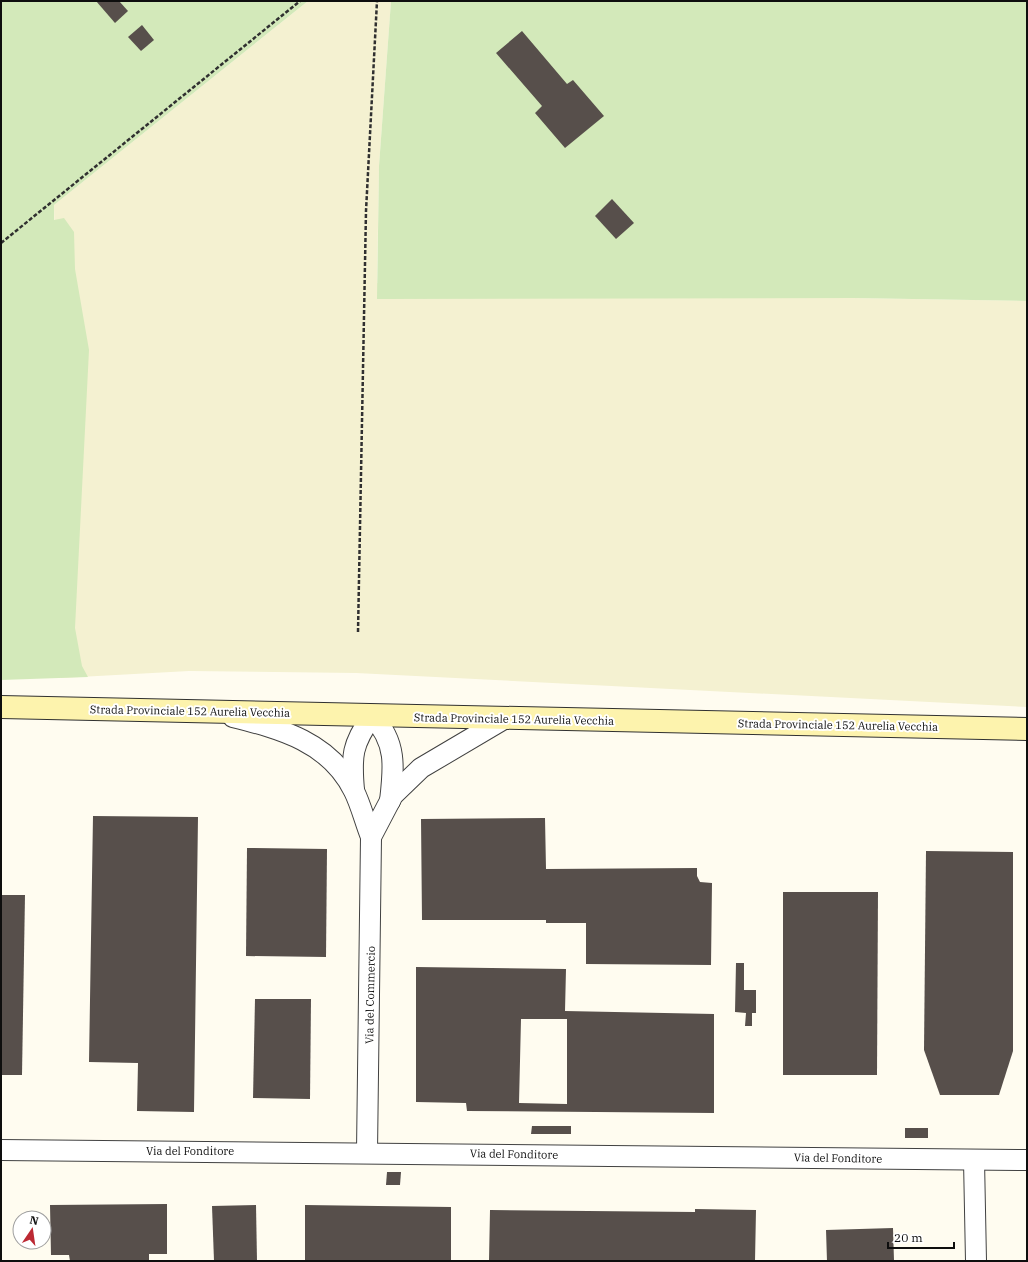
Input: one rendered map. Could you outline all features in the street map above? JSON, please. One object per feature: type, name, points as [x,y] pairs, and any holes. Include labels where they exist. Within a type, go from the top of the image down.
[{"type":"main road","name":"Strada Provinciale 152 Aurelia Vecchia","points":[[1,707],[504,719],[1027,729]]},
{"type":"street","name":"Via del Commercio","points":[[209,711],[275,727],[316,747],[334,762],[354,790]]},
{"type":"street","name":"Via del Commercio","points":[[367,1152],[371,837],[354,790],[352,763],[356,740],[372,716],[384,728],[388,740],[393,765],[390,801]]},
{"type":"street","name":"Via del Commercio","points":[[371,837],[393,795],[421,768],[504,719]]},
{"type":"street","name":"Via del Fonditore","points":[[1,1150],[367,1152],[1027,1160]]},
{"type":"street","points":[[974,1160],[976,1261]]},
{"type":"path","points":[[1,243],[300,1]]},
{"type":"path","points":[[358,632],[366,211],[377,1]]},
{"type":"shaded area","points":[[308,1],[391,1],[379,166],[377,283],[853,298],[1027,301],[1027,707],[356,673],[189,671],[61,678],[54,205]]},
{"type":"green space","points":[[1,1],[308,1],[54,205],[54,220],[64,218],[74,232],[75,269],[89,350],[75,628],[82,666],[88,677],[1,680]]},
{"type":"green space","points":[[391,1],[1027,1],[1027,301],[853,298],[377,299],[379,166]]},
{"type":"building","points":[[96,1],[119,1],[128,11],[115,23]]},
{"type":"building","points":[[142,25],[154,40],[141,51],[128,37]]},
{"type":"building","points":[[522,31],[567,84],[573,80],[604,116],[565,148],[535,113],[542,106],[496,53]]},
{"type":"building","points":[[612,199],[634,223],[616,239],[595,216]]},
{"type":"building","points":[[93,816],[198,817],[194,1112],[137,1111],[138,1063],[89,1062]]},
{"type":"building","points":[[545,818],[546,869],[697,868],[697,876],[700,882],[712,883],[711,965],[586,964],[586,923],[546,923],[546,920],[422,920],[421,819]]},
{"type":"building","points":[[247,848],[327,849],[326,957],[246,956]]},
{"type":"building","points":[[926,851],[1013,852],[1013,1051],[999,1095],[940,1095],[924,1050]]},
{"type":"building","points":[[783,892],[878,892],[877,1075],[783,1075]]},
{"type":"building","points":[[1,895],[25,895],[22,1075],[1,1075]]},
{"type":"building","points":[[736,963],[744,963],[744,990],[756,990],[756,1013],[752,1013],[752,1026],[745,1026],[746,1013],[735,1012]]},
{"type":"building","points":[[416,967],[566,969],[565,1011],[714,1014],[714,1113],[467,1111],[466,1103],[416,1102]],"holes":[[[521,1019],[567,1019],[567,1104],[519,1103]]]},
{"type":"building","points":[[255,999],[311,999],[310,1099],[253,1098]]},
{"type":"building","points":[[532,1126],[571,1126],[571,1134],[531,1134]]},
{"type":"building","points":[[905,1128],[928,1128],[928,1138],[905,1138]]},
{"type":"building","points":[[387,1172],[401,1172],[400,1185],[386,1185]]},
{"type":"building","points":[[167,1204],[167,1254],[149,1254],[149,1261],[70,1261],[69,1255],[51,1255],[52,1210],[50,1210],[50,1205]]},
{"type":"building","points":[[256,1205],[257,1261],[214,1261],[212,1206]]},
{"type":"building","points":[[305,1205],[451,1207],[451,1261],[305,1261]]},
{"type":"building","points":[[695,1209],[756,1210],[755,1261],[489,1261],[490,1210],[695,1212]]},
{"type":"building","points":[[893,1228],[894,1261],[827,1261],[826,1230]]}]
